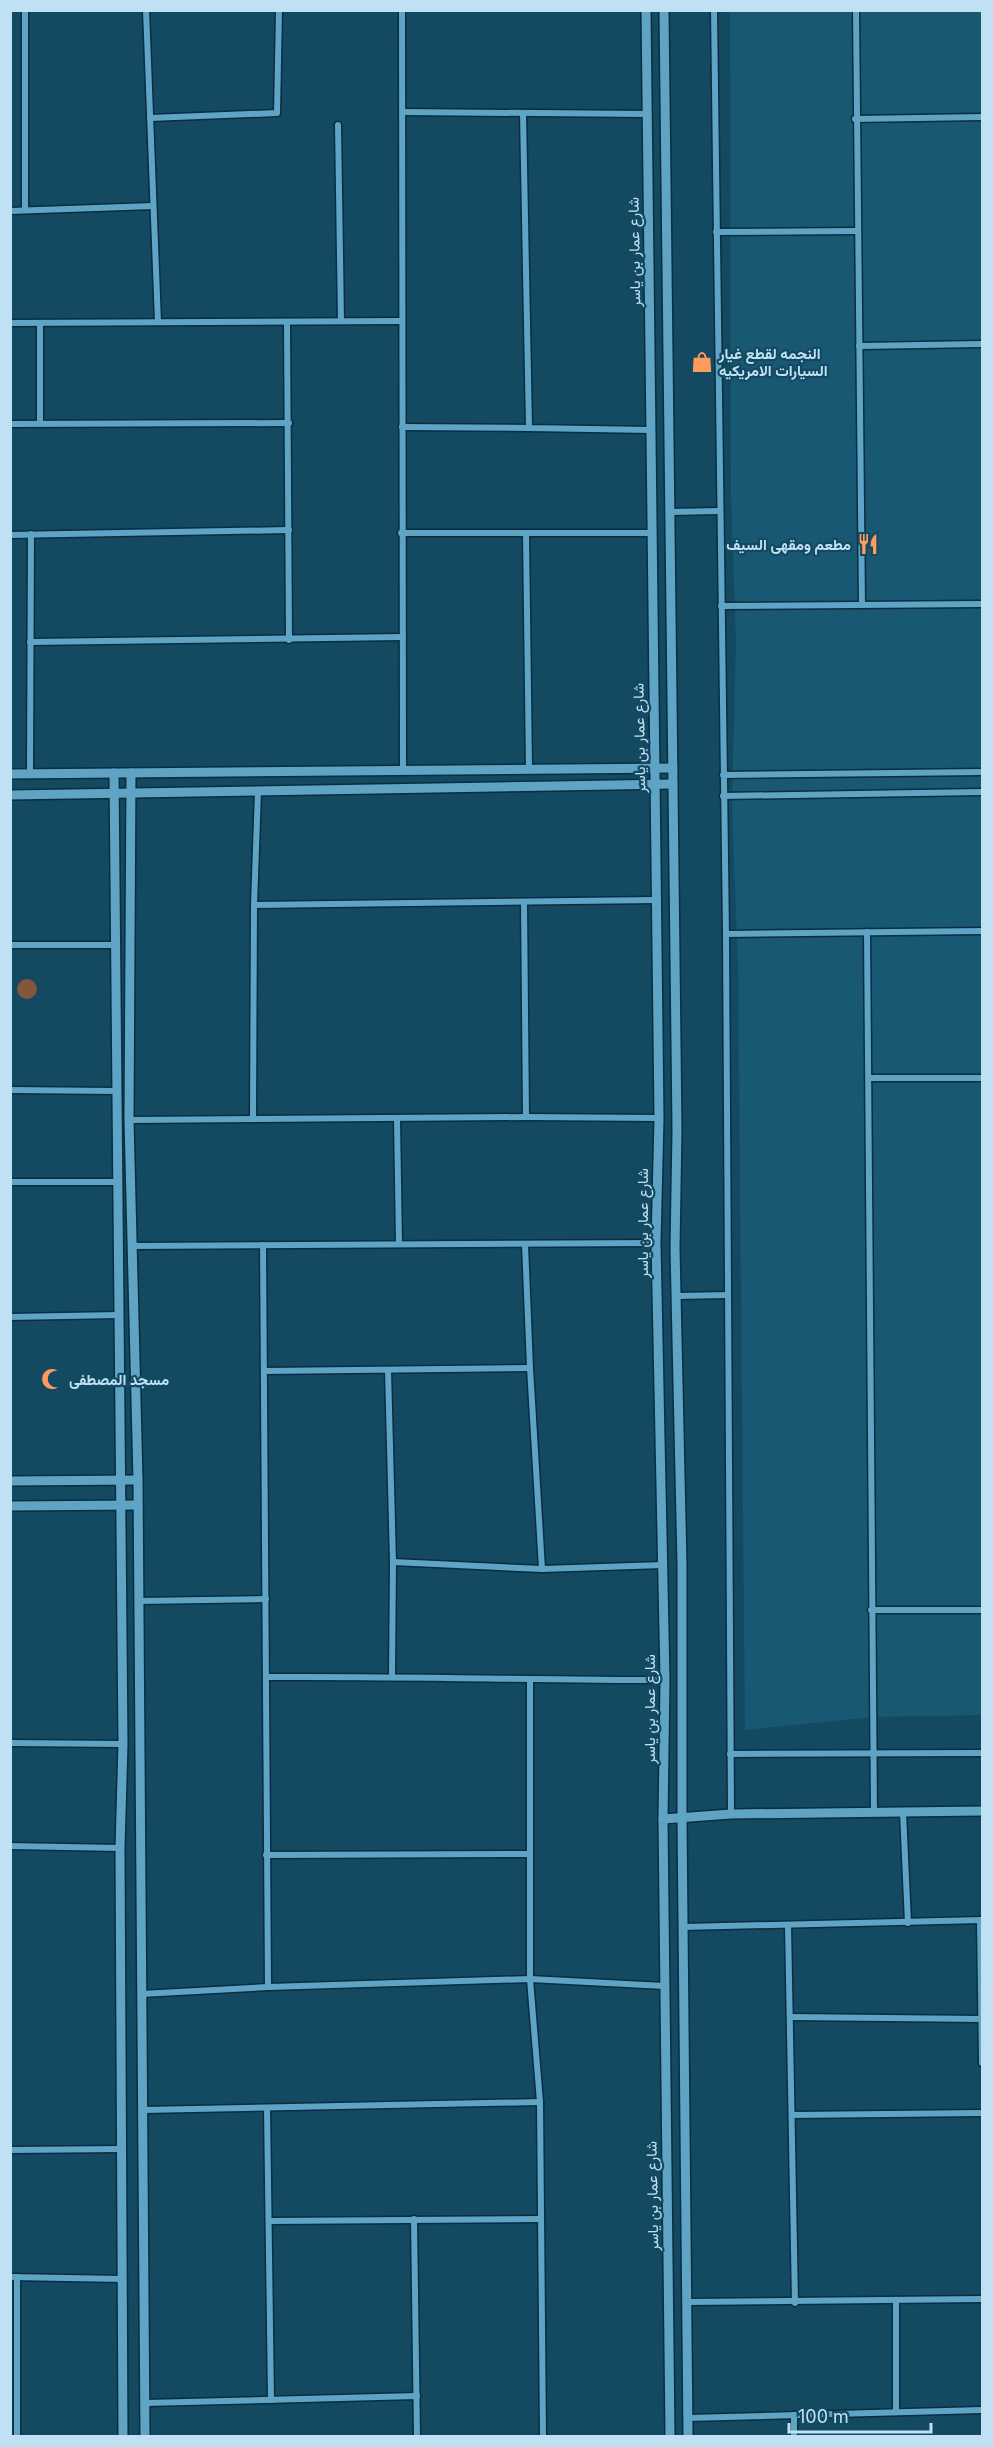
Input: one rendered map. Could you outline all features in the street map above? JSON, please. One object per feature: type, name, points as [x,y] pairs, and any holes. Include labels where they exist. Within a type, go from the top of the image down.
[{"type":"street","points":[[25,10],[25,210]]},
{"type":"street","points":[[146,10],[158,322]]},
{"type":"street","points":[[150,118],[277,113],[279,10]]},
{"type":"street","points":[[402,10],[403,770]]},
{"type":"street","name":"شارع عمار بن ياسر","points":[[646,10],[658,1118],[656,1243],[665,1680],[663,1819],[670,2436]]},
{"type":"street","points":[[664,10],[673,768],[676,1296],[682,1598],[688,2436]]},
{"type":"street","points":[[714,10],[726,934],[731,1814]]},
{"type":"street","points":[[856,10],[855,119],[862,605]]},
{"type":"street","points":[[402,112],[647,114]]},
{"type":"street","points":[[524,113],[528,428]]},
{"type":"street","points":[[855,119],[982,117]]},
{"type":"street","points":[[338,125],[341,321]]},
{"type":"street","points":[[10,211],[153,207]]},
{"type":"street","points":[[716,232],[857,231]]},
{"type":"street","points":[[10,323],[401,321]]},
{"type":"street","points":[[287,322],[289,640]]},
{"type":"street","points":[[40,323],[40,423]]},
{"type":"street","points":[[858,346],[982,344]]},
{"type":"street","points":[[10,423],[289,423]]},
{"type":"street","points":[[402,428],[651,430]]},
{"type":"street","points":[[670,512],[719,511]]},
{"type":"street","points":[[10,535],[289,530]]},
{"type":"street","points":[[402,532],[652,533]]},
{"type":"street","points":[[526,533],[529,769]]},
{"type":"street","points":[[30,773],[31,534]]},
{"type":"street","points":[[721,606],[982,604]]},
{"type":"street","points":[[30,642],[403,637]]},
{"type":"street","points":[[10,774],[673,768]]},
{"type":"street","points":[[723,775],[982,772]]},
{"type":"street","points":[[114,773],[123,1744],[120,1848],[123,2436]]},
{"type":"street","points":[[131,773],[129,1120],[138,1480],[145,2436]]},
{"type":"street","points":[[10,795],[673,784]]},
{"type":"street","points":[[253,1119],[254,905],[258,791]]},
{"type":"street","points":[[723,796],[982,792]]},
{"type":"street","points":[[254,905],[656,900]]},
{"type":"street","points":[[524,902],[526,1117]]},
{"type":"street","points":[[726,934],[982,931]]},
{"type":"street","points":[[867,932],[874,1813]]},
{"type":"street","points":[[10,945],[116,945]]},
{"type":"street","points":[[869,1078],[982,1078]]},
{"type":"street","points":[[10,1090],[116,1091]]},
{"type":"street","points":[[397,1118],[399,1244]]},
{"type":"street","points":[[129,1120],[658,1118]]},
{"type":"street","points":[[10,1182],[117,1182]]},
{"type":"street","points":[[131,1246],[656,1243]]},
{"type":"street","points":[[525,1244],[542,1569]]},
{"type":"street","points":[[262,1245],[268,1987]]},
{"type":"street","points":[[676,1296],[728,1295]]},
{"type":"street","points":[[10,1317],[118,1315]]},
{"type":"street","points":[[264,1371],[530,1368]]},
{"type":"street","points":[[388,1370],[393,1562],[392,1676]]},
{"type":"street","points":[[10,1481],[138,1480]]},
{"type":"street","points":[[10,1506],[138,1505]]},
{"type":"street","points":[[393,1562],[542,1569],[663,1566]]},
{"type":"street","points":[[138,1602],[266,1599]]},
{"type":"street","points":[[871,1610],[982,1610]]},
{"type":"street","points":[[267,1677],[392,1676],[530,1680],[665,1680]]},
{"type":"street","points":[[530,1680],[530,1979],[540,2102],[543,2436]]},
{"type":"street","points":[[10,1743],[123,1744]]},
{"type":"street","points":[[730,1754],[982,1753]]},
{"type":"street","points":[[663,1819],[731,1814],[982,1811]]},
{"type":"street","points":[[903,1812],[908,1923]]},
{"type":"street","points":[[10,1846],[120,1848]]},
{"type":"street","points":[[266,1855],[530,1854]]},
{"type":"street","points":[[683,1928],[981,1920],[982,2063]]},
{"type":"street","points":[[788,1925],[795,2303]]},
{"type":"street","points":[[141,1994],[268,1987],[530,1979],[665,1986]]},
{"type":"street","points":[[790,2017],[982,2019]]},
{"type":"street","points":[[143,2110],[540,2102]]},
{"type":"street","points":[[267,2108],[271,2400]]},
{"type":"street","points":[[792,2115],[982,2113]]},
{"type":"street","points":[[10,2150],[122,2149]]},
{"type":"street","points":[[414,2219],[417,2436]]},
{"type":"street","points":[[270,2221],[541,2219]]},
{"type":"street","points":[[17,2436],[14,2402],[14,2277],[123,2279]]},
{"type":"street","points":[[687,2302],[982,2300]]},
{"type":"street","points":[[896,2301],[896,2412]]},
{"type":"street","points":[[145,2403],[417,2396]]},
{"type":"street","points":[[688,2418],[982,2410]]},
{"type":"street","points":[[794,2415],[794,2436]]},
{"type":"shaded area","points":[[730,11],[982,11],[982,1715],[873,1717],[745,1730],[738,964],[732,805],[736,643],[731,496]]},
{"type":"shaded area","points":[[23,979],[31,979],[37,985],[37,993],[31,999],[23,999],[17,993],[17,985]]},
{"type":"place","name":"النجمه لقطع غيار السيارات الامريكيه","points":[[702,362]]},
{"type":"place","name":"مطعم ومقهى السيف","points":[[868,544]]},
{"type":"place","name":"مسجد المصطفى","points":[[52,1379]]}]
